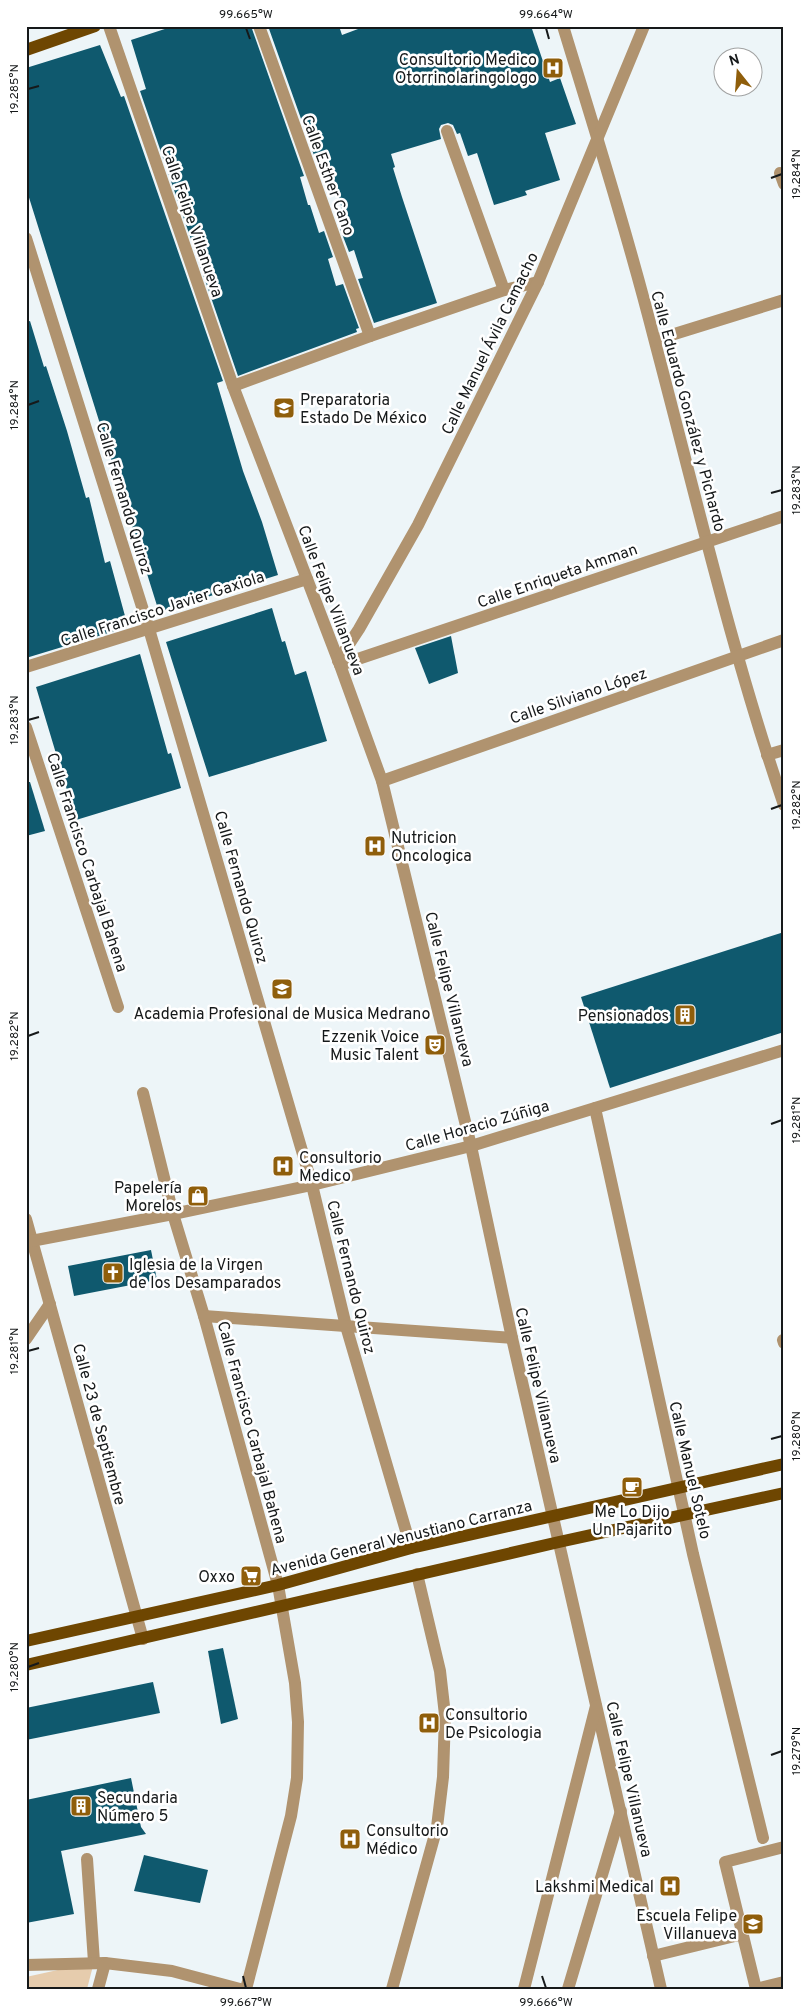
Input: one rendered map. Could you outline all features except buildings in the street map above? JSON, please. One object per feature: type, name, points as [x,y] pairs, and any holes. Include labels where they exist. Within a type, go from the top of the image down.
[{"type":"main road","points":[[26,50],[95,26]]},
{"type":"main road","name":"Avenida General Venustiano Carranza","points":[[26,1641],[278,1584],[411,1548],[784,1464]]},
{"type":"main road","points":[[26,1665],[417,1574],[784,1493]]},
{"type":"street","name":"Calle Felipe Villanueva","points":[[110,26],[233,386],[382,781],[472,1146],[512,1338],[661,1989]]},
{"type":"street","name":"Calle Esther Cano","points":[[258,26],[370,336]]},
{"type":"street","name":"Calle Eduardo González y Pichardo","points":[[563,26],[598,140],[655,340],[706,542],[738,656],[784,805]]},
{"type":"street","name":"Calle Manuel Ávila Camacho","points":[[339,663],[418,525],[538,282],[644,26]]},
{"type":"street","points":[[447,131],[504,290]]},
{"type":"street","name":"Calle Fernando Quiroz","points":[[26,238],[149,629],[312,1185],[346,1326],[411,1548]]},
{"type":"street","points":[[233,386],[504,290],[538,282]]},
{"type":"street","points":[[655,340],[784,300]]},
{"type":"street","name":"Calle Enriqueta Amman","points":[[339,663],[784,516]]},
{"type":"street","name":"Calle Francisco Javier Gaxiola","points":[[26,667],[307,579]]},
{"type":"street","name":"Calle Silviano López","points":[[382,781],[784,640]]},
{"type":"street","name":"Calle Francisco Carbajal Bahena","points":[[26,727],[118,1007]]},
{"type":"street","points":[[767,755],[784,750]]},
{"type":"street","name":"Calle Horacio Zúñiga","points":[[30,1242],[312,1185],[472,1146],[784,1050]]},
{"type":"street","name":"Calle Francisco Carbajal Bahena","points":[[143,1093],[173,1214],[204,1316],[278,1584],[295,1683],[298,1722],[297,1778],[291,1816],[246,1989]]},
{"type":"street","name":"Calle Manuel Sotelo","points":[[595,1108],[678,1488],[763,1838]]},
{"type":"street","name":"Calle 23 de Septiembre","points":[[26,1219],[30,1242],[50,1304],[143,1639]]},
{"type":"street","points":[[26,1339],[50,1304]]},
{"type":"street","points":[[204,1316],[512,1338]]},
{"type":"street","points":[[392,1989],[437,1827],[443,1777],[445,1715],[440,1671],[417,1574]]},
{"type":"street","points":[[524,1989],[596,1703]]},
{"type":"street","points":[[568,1989],[621,1811]]},
{"type":"street","points":[[784,1847],[725,1862],[756,1988],[784,1982]]},
{"type":"street","points":[[87,1859],[99,1962],[98,1989]]},
{"type":"street","points":[[654,1956],[743,1934]]},
{"type":"street","points":[[26,1965],[99,1962],[172,1971],[240,1989]]},
{"type":"shaded area","points":[[94,1962],[87,1989],[26,1989],[26,1977]]},
{"type":"place","name":"Consultorio Medico Otorrinolaringologo","points":[[553,68]]},
{"type":"place","name":"Preparatoria Estado De México","points":[[284,408]]},
{"type":"place","name":"Nutricion Oncologica","points":[[375,846]]},
{"type":"place","name":"Academia Profesional de Musica Medrano","points":[[282,989]]},
{"type":"place","name":"Pensionados","points":[[685,1015]]},
{"type":"place","name":"Ezzenik Voice Music Talent","points":[[435,1045]]},
{"type":"place","name":"Consultorio Medico","points":[[283,1166]]},
{"type":"place","name":"Papelería Morelos","points":[[198,1196]]},
{"type":"place","name":"Iglesia de la Virgen de los Desamparados","points":[[113,1273]]},
{"type":"place","name":"Me Lo Dijo Un Pajarito","points":[[632,1487]]},
{"type":"place","name":"Oxxo","points":[[251,1576]]},
{"type":"place","name":"Consultorio De Psicologia","points":[[429,1723]]},
{"type":"place","name":"Secundaria Número 5","points":[[81,1806]]},
{"type":"place","name":"Consultorio Médico","points":[[350,1839]]},
{"type":"place","name":"Lakshmi Medical","points":[[670,1886]]},
{"type":"place","name":"Escuela Felipe Villanueva","points":[[753,1924]]}]
